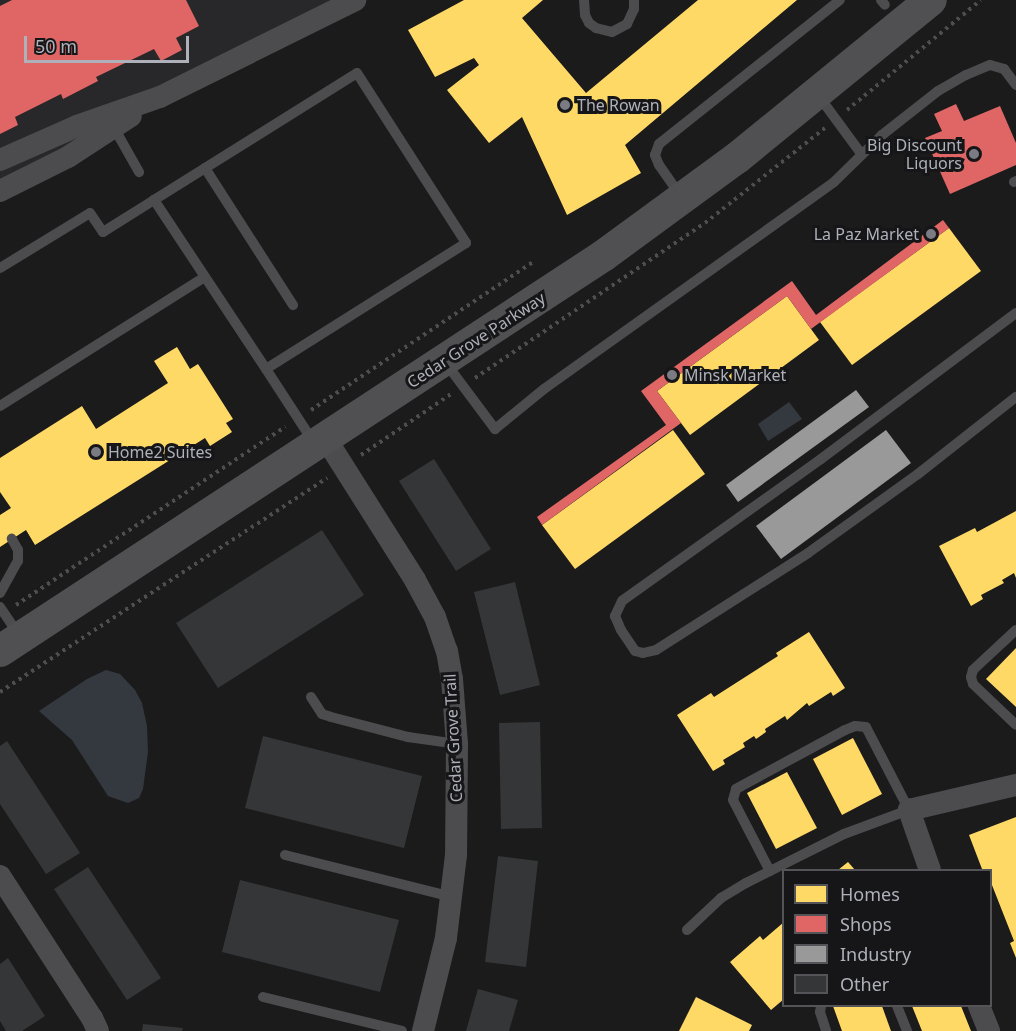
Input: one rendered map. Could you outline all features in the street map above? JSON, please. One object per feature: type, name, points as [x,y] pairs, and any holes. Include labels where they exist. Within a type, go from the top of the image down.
[{"type":"street","points":[[0,160],[111,121],[355,0]]},
{"type":"street","name":"Cedar Grove Parkway","points":[[6,627],[321,443],[445,361],[682,199],[931,0]]},
{"type":"street","points":[[0,191],[68,157],[111,121]]},
{"type":"street","name":"Cedar Grove Trail","points":[[321,443],[416,580],[435,617],[447,651],[452,679],[457,744],[456,855],[453,897],[434,992],[423,1031]]},
{"type":"street","points":[[930,869],[909,810],[1016,785]]},
{"type":"street","points":[[0,876],[92,1018],[98,1031]]},
{"type":"street","points":[[981,1007],[989,1031]]},
{"type":"lane","points":[[584,0],[583,7],[589,23],[596,28],[612,32],[627,24],[632,17],[634,0]]},
{"type":"lane","points":[[682,199],[658,165],[655,155],[658,144],[840,0]]},
{"type":"lane","points":[[445,361],[495,429],[544,389],[834,182],[890,127],[926,99],[972,72],[990,65],[1000,66],[1016,85]]},
{"type":"lane","points":[[0,268],[90,213],[103,232],[357,73],[466,243],[266,369]]},
{"type":"lane","points":[[816,93],[862,155]]},
{"type":"lane","points":[[111,121],[139,172]]},
{"type":"lane","points":[[205,168],[293,305]]},
{"type":"lane","points":[[154,200],[299,418],[321,443]]},
{"type":"lane","points":[[0,406],[205,277]]},
{"type":"lane","points":[[1016,313],[821,459],[622,601],[615,616],[621,630],[635,651],[643,653],[656,650],[808,553],[918,474],[1016,397]]},
{"type":"lane","points":[[0,593],[18,561],[18,550],[12,539]]},
{"type":"lane","points":[[1016,630],[974,669],[970,677],[974,684],[1016,725]]},
{"type":"lane","points":[[311,697],[322,714],[331,717],[408,737],[457,744]]},
{"type":"lane","points":[[687,930],[721,898],[770,871],[844,834],[909,810],[866,728],[855,726],[846,730],[739,786],[733,794],[770,871]]},
{"type":"lane","points":[[285,855],[453,897]]},
{"type":"lane","points":[[264,997],[402,1031]]},
{"type":"lane","points":[[821,1007],[826,1031]]},
{"type":"lane","points":[[898,1007],[906,1031]]},
{"type":"path","points":[[6,627],[299,418],[533,262]]},
{"type":"shaded area","points":[[0,0],[355,0],[0,191]]},
{"type":"shaded area","points":[[789,402],[802,419],[768,441],[758,424]]},
{"type":"shaded area","points":[[106,670],[120,674],[135,690],[142,703],[147,726],[148,752],[143,789],[139,798],[128,803],[108,796],[72,740],[39,711],[87,679]]},
{"type":"building: Homes","name":"The Rowan","points":[[464,0],[543,0],[522,18],[586,93],[698,0],[797,0],[625,145],[641,173],[567,215],[522,117],[489,143],[447,90],[479,65],[474,58],[435,77],[408,30]]},
{"type":"building: Homes","points":[[949,228],[981,271],[852,365],[820,322]]},
{"type":"building: Homes","points":[[787,296],[819,340],[690,435],[657,391]]},
{"type":"building: Homes","name":"Home2 Suites","points":[[177,347],[190,369],[198,364],[233,419],[226,423],[232,432],[210,446],[205,438],[35,545],[26,530],[0,547],[0,515],[11,508],[0,492],[0,458],[82,406],[96,429],[168,383],[154,361]]},
{"type":"building: Homes","points":[[673,430],[705,474],[575,569],[542,525]]},
{"type":"building: Homes","points":[[1016,511],[1016,578],[1014,573],[1002,580],[1004,583],[981,595],[983,599],[971,606],[939,546],[975,528],[977,532]]},
{"type":"building: Homes","points":[[809,632],[845,688],[833,696],[831,692],[809,706],[807,703],[787,720],[785,716],[765,729],[766,732],[756,739],[754,736],[743,743],[745,747],[723,760],[725,764],[713,771],[677,715],[711,693],[714,697],[778,656],[776,653]]},
{"type":"building: Homes","points":[[1016,648],[1016,707],[986,679]]},
{"type":"building: Homes","points":[[853,738],[882,794],[842,815],[813,759]]},
{"type":"building: Homes","points":[[787,772],[817,828],[776,849],[747,793]]},
{"type":"building: Homes","points":[[1016,817],[1016,958],[1010,943],[1014,941],[992,885],[992,869],[982,869],[969,835]]},
{"type":"building: Homes","points":[[848,862],[854,869],[839,869]]},
{"type":"building: Homes","points":[[782,924],[782,1001],[771,1010],[730,962],[760,936],[763,940]]},
{"type":"building: Homes","points":[[696,997],[752,1025],[749,1031],[679,1031]]},
{"type":"building: Homes","points":[[833,1007],[882,1007],[891,1031],[842,1031]]},
{"type":"building: Homes","points":[[912,1007],[961,1007],[971,1031],[922,1031]]},
{"type":"building: Shops","points":[[12,0],[186,0],[199,26],[176,38],[182,50],[161,61],[154,49],[96,77],[98,81],[63,99],[61,94],[15,117],[18,125],[0,134],[0,6]]},
{"type":"building: Shops","name":"Big Discount Liquors","points":[[956,104],[964,121],[1000,106],[1016,143],[1016,165],[950,194],[925,138],[942,131],[934,114]]},
{"type":"building: Shops","points":[[943,220],[949,228],[811,329],[787,296],[657,391],[681,423],[542,525],[537,517],[666,425],[641,391],[792,281],[816,315]]},
{"type":"building: Industry","points":[[856,390],[869,407],[738,502],[726,485]]},
{"type":"building: Industry","points":[[886,430],[911,463],[781,559],[756,526]]},
{"type":"building: Other","points":[[434,459],[491,549],[456,571],[399,481]]},
{"type":"building: Other","points":[[322,530],[364,595],[218,688],[176,623]]},
{"type":"building: Other","points":[[515,582],[540,685],[500,695],[474,592]]},
{"type":"building: Other","points":[[540,722],[542,828],[501,829],[499,723]]},
{"type":"building: Other","points":[[263,736],[422,776],[404,848],[245,808]]},
{"type":"building: Other","points":[[7,741],[80,853],[46,874],[0,804],[0,746]]},
{"type":"building: Other","points":[[498,856],[538,861],[526,967],[485,962]]},
{"type":"building: Other","points":[[88,867],[161,978],[127,1000],[54,889]]},
{"type":"building: Other","points":[[240,880],[399,920],[380,992],[222,952]]},
{"type":"building: Other","points":[[8,958],[45,1016],[22,1031],[6,1031],[0,1021],[0,964]]},
{"type":"building: Other","points":[[478,989],[518,1000],[509,1031],[466,1031]]},
{"type":"building: Other","points":[[143,1024],[183,1028],[182,1031],[142,1031]]},
{"type":"place","name":"The Rowan","points":[[565,105]]},
{"type":"place","name":"Big Discount Liquors","points":[[974,154]]},
{"type":"place","name":"La Paz Market","points":[[931,234]]},
{"type":"place","name":"Minsk Market","points":[[672,375]]},
{"type":"place","name":"Home2 Suites","points":[[96,452]]}]
